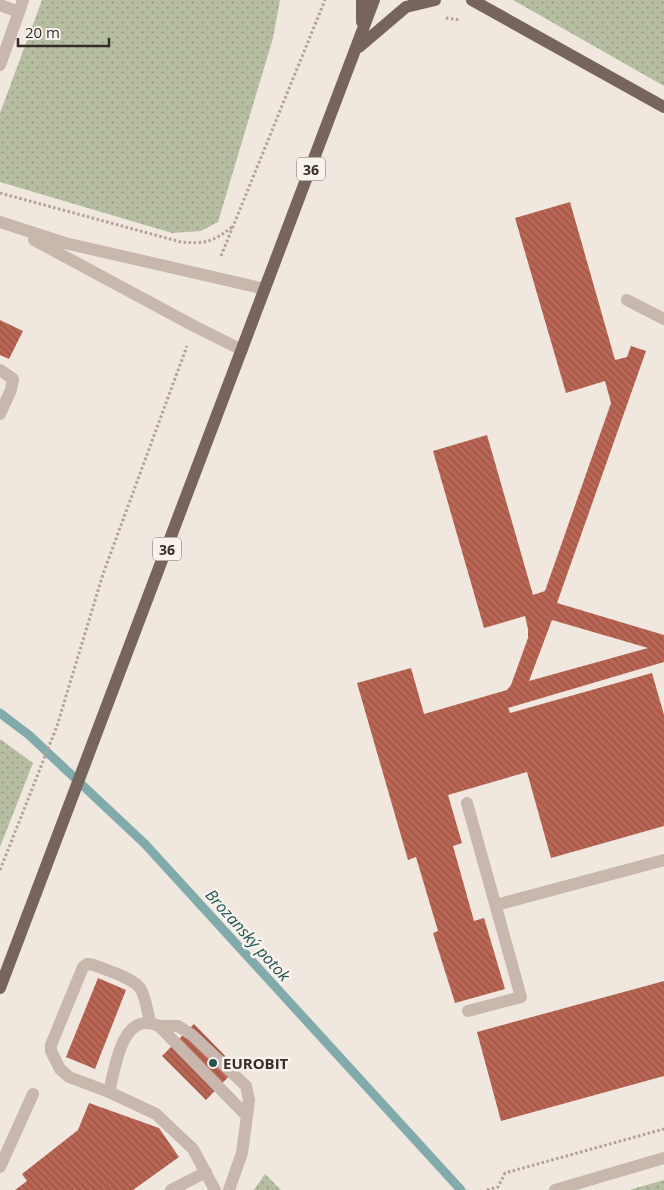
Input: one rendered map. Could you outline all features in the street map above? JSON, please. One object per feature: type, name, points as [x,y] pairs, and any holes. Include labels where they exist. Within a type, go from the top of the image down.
[{"type":"main road","points":[[357,49],[362,24],[362,0]]},
{"type":"main road","name":"36","points":[[0,988],[374,0]]},
{"type":"main road","points":[[357,49],[406,7],[435,0]]},
{"type":"main road","points":[[472,0],[664,107]]},
{"type":"street","points":[[0,5],[21,6],[0,65]]},
{"type":"street","points":[[0,223],[65,243],[265,289]]},
{"type":"street","points":[[0,223],[242,350]]},
{"type":"street","points":[[627,300],[664,319]]},
{"type":"street","points":[[0,370],[13,379],[11,390],[0,414]]},
{"type":"street","points":[[467,803],[521,997],[468,1012]]},
{"type":"street","points":[[496,905],[664,860]]},
{"type":"street","points":[[0,973],[27,917]]},
{"type":"street","points":[[215,1190],[192,1149],[156,1114],[109,1092],[69,1077],[60,1069],[51,1051],[51,1045],[83,967],[87,964],[94,965],[135,983],[141,989],[155,1024],[247,1116]]},
{"type":"street","points":[[109,1092],[123,1043],[130,1030],[141,1024],[155,1024],[178,1026],[192,1035],[246,1086],[249,1100],[242,1153],[229,1190]]},
{"type":"street","points":[[0,1167],[33,1094]]},
{"type":"street","points":[[554,1190],[664,1158]]},
{"type":"street","points":[[171,1190],[206,1172]]},
{"type":"path","points":[[223,252],[326,0]]},
{"type":"path","points":[[444,18],[459,20],[468,24]]},
{"type":"path","points":[[0,193],[181,242],[198,244],[218,238],[233,227]]},
{"type":"path","points":[[0,870],[57,726],[103,574],[187,345]]},
{"type":"path","points":[[487,1190],[498,1187],[505,1173],[664,1129]]},
{"type":"green space","points":[[42,0],[280,0],[273,38],[218,222],[201,231],[172,233],[0,182],[0,113]]},
{"type":"green space","points":[[513,0],[664,0],[664,86]]},
{"type":"green space","points":[[0,739],[33,763],[0,847]]},
{"type":"green space","points":[[265,1174],[281,1190],[254,1190]]},
{"type":"green space","points":[[664,1180],[664,1190],[629,1190]]},
{"type":"building","points":[[570,202],[615,360],[627,357],[631,346],[646,351],[557,603],[664,635],[664,662],[508,708],[510,713],[652,673],[664,715],[664,826],[551,858],[527,772],[448,795],[462,843],[453,846],[474,921],[484,918],[505,989],[455,1003],[433,933],[438,931],[416,857],[408,860],[357,683],[411,668],[424,714],[507,690],[511,685],[528,638],[525,616],[484,628],[433,451],[487,435],[533,595],[545,591],[611,403],[605,381],[566,393],[515,218]],"holes":[[[552,620],[648,648],[529,681]]]},
{"type":"building","points":[[0,320],[23,331],[9,359],[0,355]]},
{"type":"building","points":[[98,978],[126,990],[95,1069],[66,1057]]},
{"type":"building","points":[[664,981],[664,1076],[501,1121],[477,1032]]},
{"type":"building","points":[[194,1024],[237,1068],[206,1100],[162,1056]]},
{"type":"building","points":[[89,1103],[159,1128],[179,1157],[133,1190],[15,1190],[27,1181],[22,1174],[78,1130]]},
{"type":"waterway","name":"Brozanský potok","points":[[0,713],[29,735],[145,844],[461,1190]]},
{"type":"place","name":"EUROBIT","points":[[213,1063]]}]
